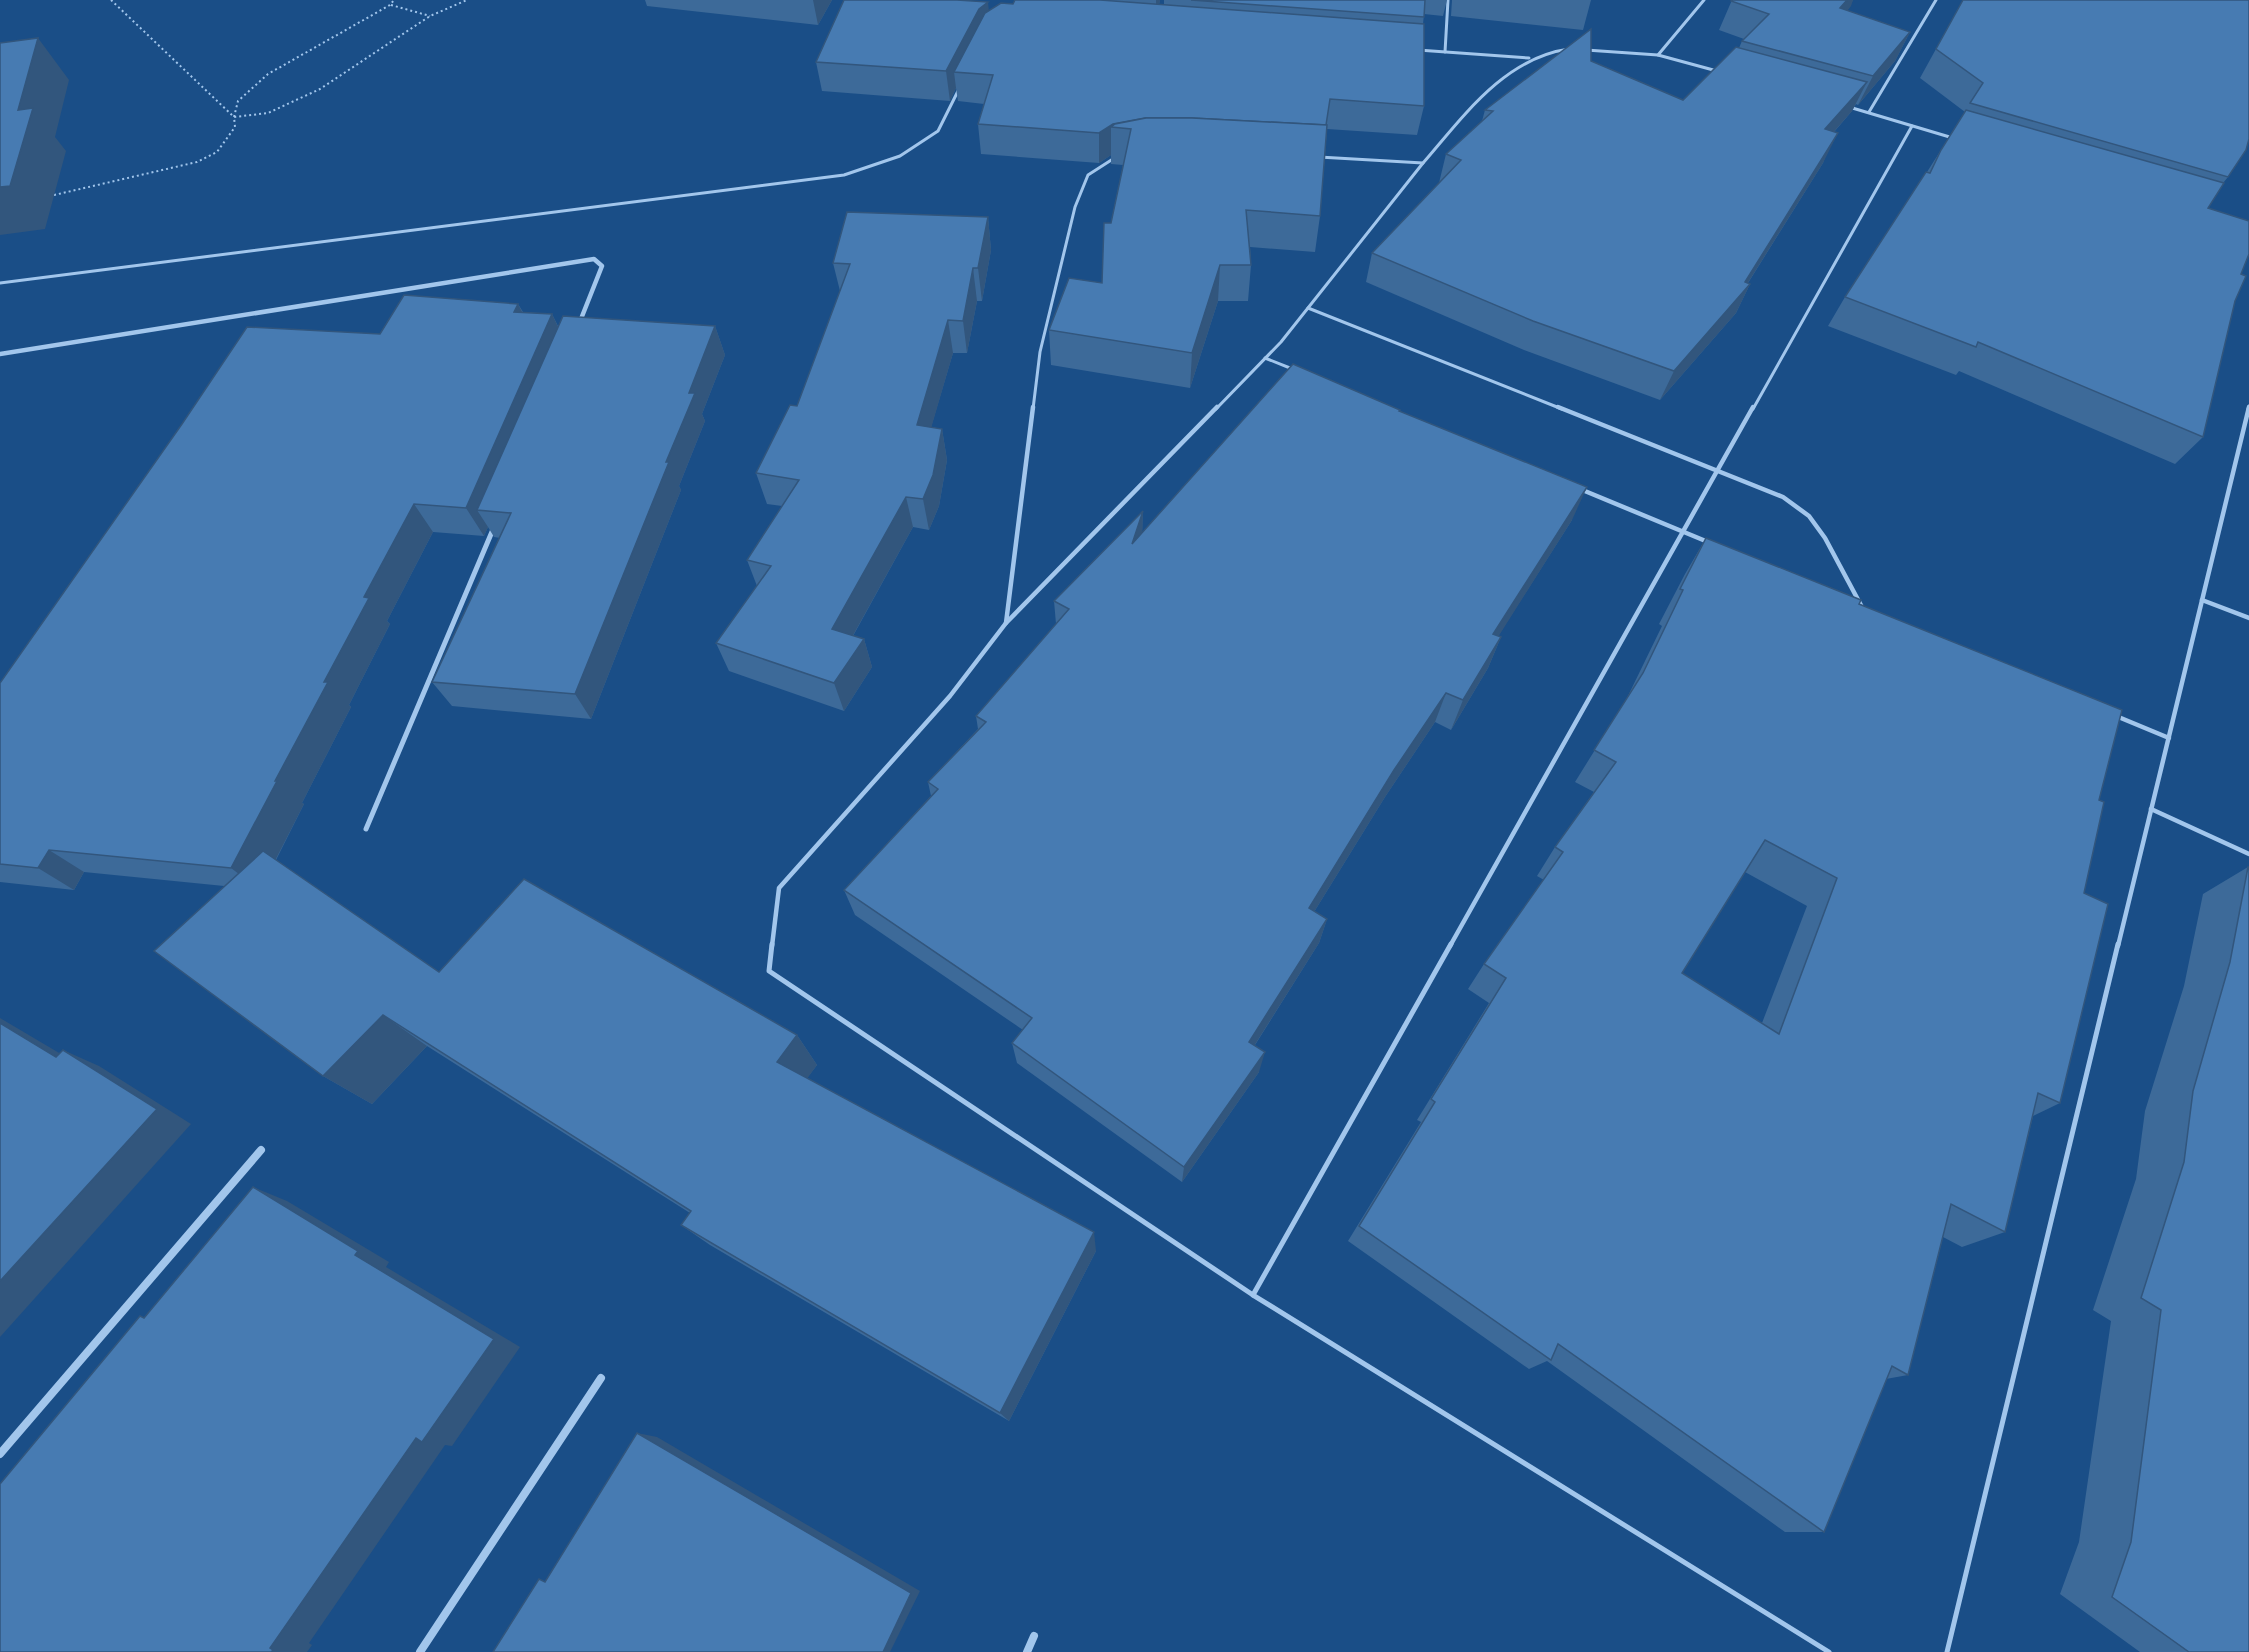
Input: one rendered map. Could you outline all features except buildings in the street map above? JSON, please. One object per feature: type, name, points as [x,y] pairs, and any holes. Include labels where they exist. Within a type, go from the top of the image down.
[{"type":"street","points":[[0,354],[594,259],[602,266],[575,335]]},
{"type":"street","points":[[366,829],[496,522]]},
{"type":"street","points":[[0,1454],[261,1150]]},
{"type":"street","points":[[420,1652],[601,1378]]},
{"type":"street","points":[[1026,1652],[1034,1636]]},
{"type":"lane","points":[[1444,52],[1448,0]]},
{"type":"lane","points":[[1659,55],[1704,0]]},
{"type":"lane","points":[[1869,112],[1936,0]]},
{"type":"lane","points":[[1409,49],[1530,58],[1559,49],[1570,49]]},
{"type":"lane","points":[[1582,50],[1659,55],[1725,73]]},
{"type":"lane","points":[[1530,58],[1489,91],[1423,163],[1308,308],[1265,358],[1006,623],[950,696],[779,888],[769,971],[1253,1295],[1829,1652]]},
{"type":"lane","points":[[0,283],[844,175],[900,156],[938,131],[964,80]]},
{"type":"lane","points":[[1847,106],[1957,139]]},
{"type":"lane","points":[[1253,1295],[1912,126]]},
{"type":"lane","points":[[1006,623],[1040,352],[1075,207],[1088,175],[1114,157],[1124,155]]},
{"type":"lane","points":[[1306,157],[1423,163]]},
{"type":"lane","points":[[1308,308],[1783,497],[1809,516],[1825,538],[1864,610],[1853,605]]},
{"type":"lane","points":[[1265,358],[1298,372]]},
{"type":"lane","points":[[1947,1652],[2249,406]]},
{"type":"lane","points":[[1574,486],[1715,545]]},
{"type":"lane","points":[[2202,600],[2249,618]]},
{"type":"lane","points":[[2114,715],[2169,738]]},
{"type":"lane","points":[[2151,809],[2249,854]]},
{"type":"path","points":[[111,0],[234,117]]},
{"type":"path","points":[[54,195],[197,162],[217,152],[235,127],[234,117],[238,101],[268,74],[390,5],[394,0]]},
{"type":"path","points":[[234,117],[268,113],[320,89],[430,16],[467,0]]},
{"type":"path","points":[[390,5],[430,16]]}]
